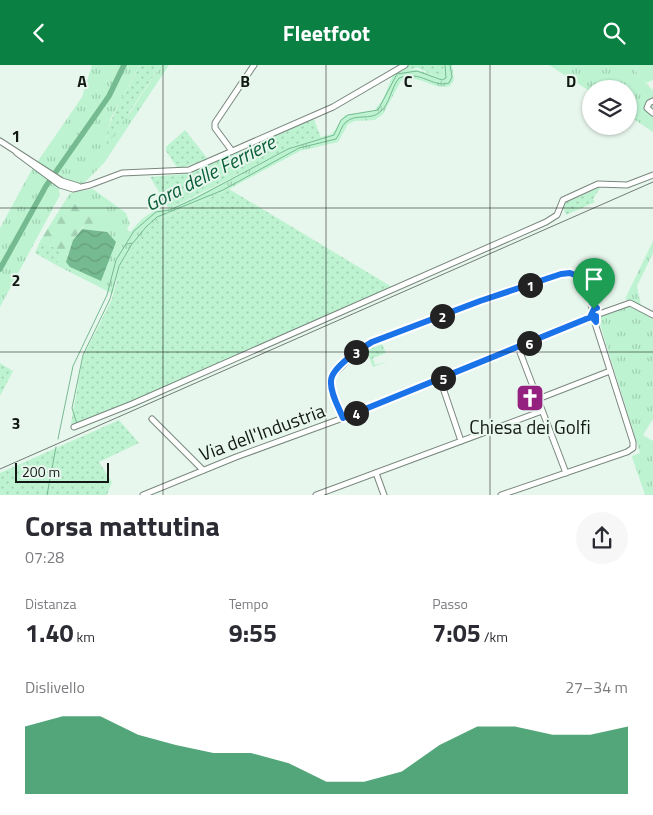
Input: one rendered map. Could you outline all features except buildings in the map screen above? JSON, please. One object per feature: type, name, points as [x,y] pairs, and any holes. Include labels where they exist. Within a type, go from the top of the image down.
[{"type":"street","points":[[232,151],[215,128],[215,123],[254,65]]},
{"type":"street","points":[[0,141],[61,183],[73,189],[122,173],[189,170],[333,107],[405,65]]},
{"type":"street","points":[[653,101],[648,106],[649,111],[653,113]]},
{"type":"street","points":[[74,427],[123,408],[554,218],[563,200],[596,185],[627,185],[653,175]]},
{"type":"street","points":[[343,418],[331,387],[331,377],[356,352],[372,342],[480,301],[568,272],[575,274],[581,278],[592,303],[610,371],[633,442],[632,450],[501,495]]},
{"type":"street","points":[[595,315],[630,303],[653,315]]},
{"type":"street","name":"Via dell'Industria","points":[[143,495],[202,470],[343,418],[595,315]]},
{"type":"street","points":[[518,347],[566,473]]},
{"type":"street","points":[[538,399],[610,371]]},
{"type":"street","points":[[440,379],[461,441]]},
{"type":"street","points":[[316,495],[542,411]]},
{"type":"street","points":[[152,419],[202,470]]},
{"type":"street","points":[[376,473],[384,495]]},
{"type":"green space","points":[[92,65],[140,65],[111,118],[106,139],[131,111],[161,65],[169,65],[104,163],[83,184],[63,178],[59,191],[60,195],[0,307],[0,228],[31,171],[82,97]]},
{"type":"green space","points":[[140,65],[161,65],[107,145],[109,126],[113,116]]},
{"type":"green space","points":[[411,65],[443,65],[444,75],[439,78],[418,68],[398,70]]},
{"type":"green space","points":[[443,65],[452,65],[454,80],[450,86],[438,86],[415,79],[401,81],[383,114],[375,120],[355,121],[348,124],[338,142],[300,151],[229,189],[160,219],[115,282],[113,294],[56,265],[63,252],[68,255],[66,262],[107,232],[82,229],[84,225],[82,205],[65,201],[70,193],[93,189],[126,213],[130,224],[127,229],[130,232],[142,219],[155,210],[169,209],[300,143],[332,134],[345,115],[374,111],[383,99],[393,75],[392,73],[410,69],[422,71],[439,78],[444,75]]},
{"type":"green space","points":[[549,65],[630,65],[653,91],[653,132],[637,121],[637,80],[582,80],[582,86]]},
{"type":"green space","points":[[630,65],[653,65],[653,80],[646,83]]},
{"type":"green space","points":[[314,119],[321,138],[300,143],[169,209],[150,177],[185,174]]},
{"type":"green space","points":[[185,130],[208,159],[178,169],[166,151],[166,147]]},
{"type":"green space","points":[[602,185],[593,199],[595,202],[566,215],[562,204],[586,192],[588,194],[589,190]]},
{"type":"green space","points":[[229,189],[392,287],[74,429],[71,423],[83,357],[112,299],[121,264],[147,228],[154,222]]},
{"type":"green space","points":[[65,201],[82,205],[105,218],[99,224],[84,225],[73,240],[68,255],[40,241]]},
{"type":"green space","points":[[40,241],[63,252],[56,265],[35,253]]},
{"type":"green space","points":[[653,241],[653,253],[637,286],[641,306],[625,299]]},
{"type":"green space","points":[[627,306],[637,309],[653,319],[653,419],[643,435],[653,441],[653,495],[645,495],[633,460],[632,456],[640,453],[598,318]]},
{"type":"green space","points":[[382,344],[386,353],[373,358],[375,365],[389,361],[373,367],[366,350]]},
{"type":"green space","points":[[0,363],[13,371],[0,396]]},
{"type":"green space","points":[[119,420],[139,443],[99,462],[112,482],[107,495],[0,495],[0,473]]},
{"type":"water","points":[[82,229],[107,232],[116,242],[101,281],[70,267],[66,262],[73,240]]},
{"type":"waterway","points":[[0,269],[46,186],[109,96],[124,65]]},
{"type":"waterway","name":"Gora delle Ferriere","points":[[58,439],[73,366],[107,295],[116,260],[134,231],[156,212],[170,210],[196,198],[288,149],[334,135],[341,120],[348,115],[378,110],[397,74],[417,71],[442,80],[446,78],[445,65]]},
{"type":"waterway","name":"Gora delle Ferriere","points":[[127,244],[133,243],[157,217],[223,190],[299,148],[336,139],[343,126],[350,119],[376,115],[386,105],[399,78],[414,76],[437,83],[449,83],[452,77],[450,65]]},
{"type":"waterway","points":[[77,424],[72,408],[83,355],[110,299],[119,266],[132,244]]},
{"type":"waterway","name":"Gora delle Ferriere","points":[[47,495],[56,447]]},
{"type":"railway","points":[[0,469],[653,182]]},
{"type":"place","name":"Chiesa dei Golfi","points":[[530,398]]},
{"type":"route","points":[[568,272],[580,277],[592,303],[597,308],[594,309],[591,316],[596,316],[596,322],[592,317],[586,319],[343,418],[331,387],[331,377],[340,365],[372,342],[480,301],[561,274],[568,272]]}]
